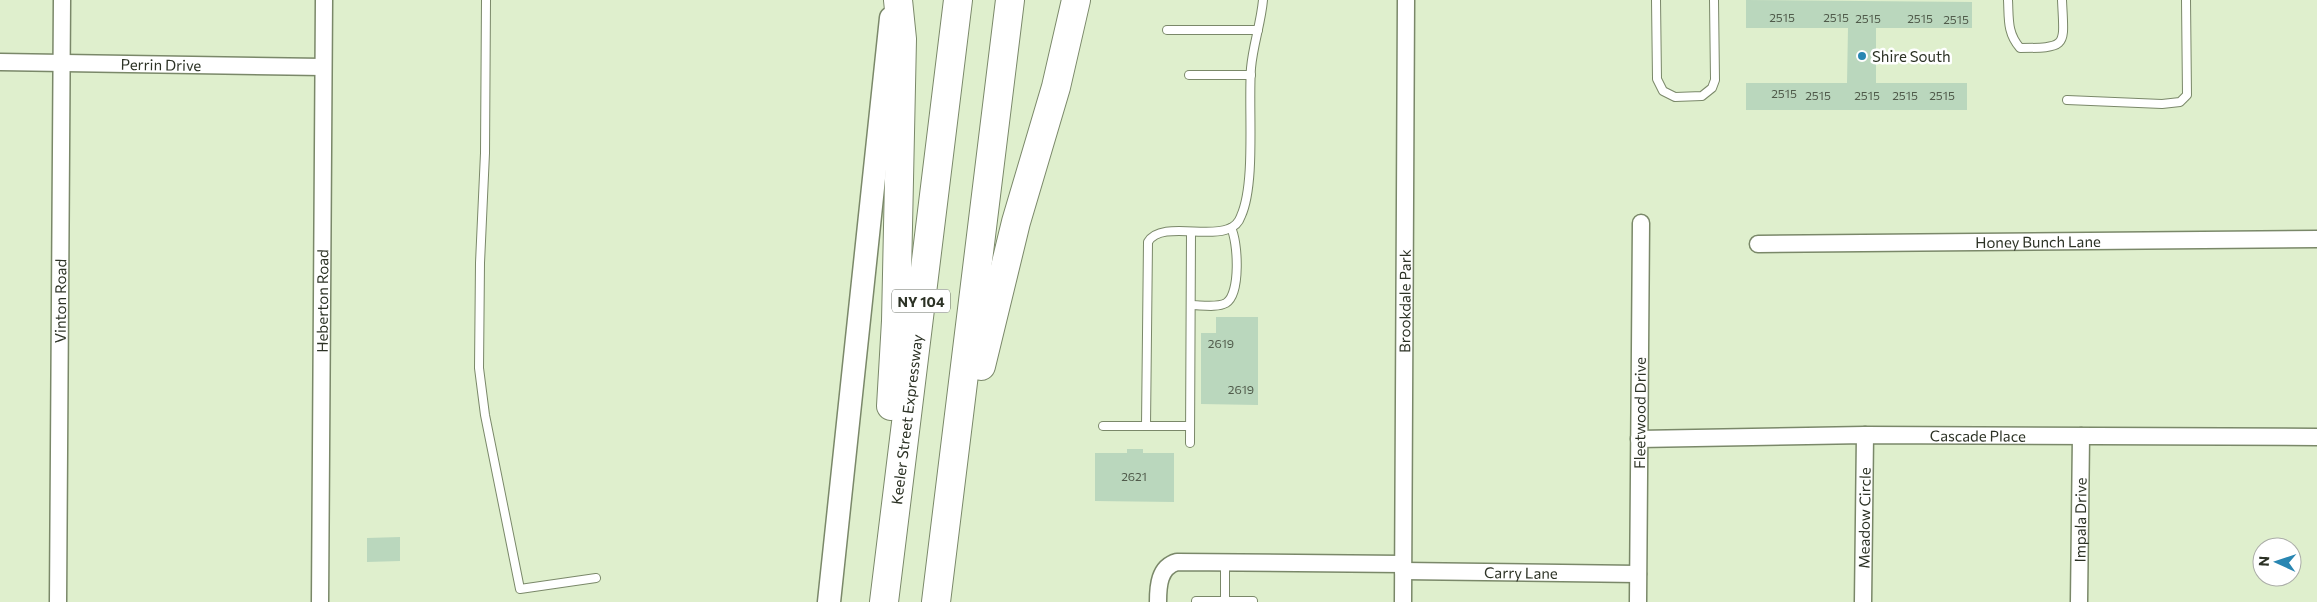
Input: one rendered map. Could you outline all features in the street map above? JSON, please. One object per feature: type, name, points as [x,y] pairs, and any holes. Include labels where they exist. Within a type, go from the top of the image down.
[{"type":"highway","points":[[879,602],[896,321],[902,39],[898,0]]},
{"type":"highway","name":"Keeler Street Expressway","points":[[884,602],[958,0]]},
{"type":"highway","name":"NY 104","points":[[936,602],[1010,0]]},
{"type":"highway","points":[[944,539],[1006,260],[1058,80],[1076,0]]},
{"type":"main road","points":[[829,602],[892,0]]},
{"type":"street","name":"Vinton Road","points":[[58,602],[62,0]]},
{"type":"street","name":"Heberton Road","points":[[320,602],[324,0]]},
{"type":"street","name":"Brookdale Park","points":[[1403,602],[1406,0]]},
{"type":"street","name":"Perrin Drive","points":[[0,62],[323,67]]},
{"type":"street","name":"Fleetwood Drive","points":[[1638,602],[1640,224]]},
{"type":"street","name":"Honey Bunch Lane","points":[[1758,244],[2317,239]]},
{"type":"street","name":"Cascade Place","points":[[1639,438],[1864,435],[2317,437]]},
{"type":"street","name":"Meadow Circle","points":[[1863,602],[1864,435]]},
{"type":"street","name":"Impala Drive","points":[[2079,602],[2080,436]]},
{"type":"street","name":"Carry Lane","points":[[1158,602],[1161,576],[1172,564],[1225,562],[1638,574]]},
{"type":"lane","points":[[486,0],[485,153],[480,263],[479,368],[485,415],[520,589],[596,578]]},
{"type":"lane","points":[[1146,426],[1147,246],[1150,238],[1156,234],[1222,231],[1231,228],[1240,218],[1246,200],[1251,75],[1263,0]]},
{"type":"lane","points":[[1656,0],[1657,79],[1663,91],[1675,97],[1702,96],[1712,88],[1715,80],[1714,0]]},
{"type":"lane","points":[[2008,0],[2009,31],[2020,48],[2051,48],[2060,44],[2064,36],[2062,0]]},
{"type":"lane","points":[[2067,100],[2162,104],[2180,102],[2187,95],[2186,0]]},
{"type":"lane","points":[[1167,30],[1258,30]]},
{"type":"lane","points":[[1189,74],[1251,75]]},
{"type":"lane","points":[[1191,305],[1223,304],[1233,296],[1236,285],[1236,247],[1231,228]]},
{"type":"lane","points":[[1190,443],[1191,232]]},
{"type":"lane","points":[[1103,426],[1190,426]]},
{"type":"lane","points":[[1225,562],[1225,601]]},
{"type":"lane","points":[[1196,601],[1253,601]]},
{"type":"building","name":"Shire South","points":[[1746,0],[1972,2],[1972,28],[1876,28],[1876,83],[1967,83],[1967,110],[1746,110],[1746,83],[1847,83],[1848,28],[1746,28]]},
{"type":"building","points":[[1216,317],[1258,317],[1258,405],[1201,404],[1201,333],[1216,333]]},
{"type":"building","points":[[1127,449],[1143,449],[1143,453],[1174,453],[1174,502],[1095,501],[1095,453],[1127,453]]},
{"type":"building","points":[[400,537],[400,561],[367,562],[367,538]]},
{"type":"place","name":"Shire South","points":[[1862,56]]}]
